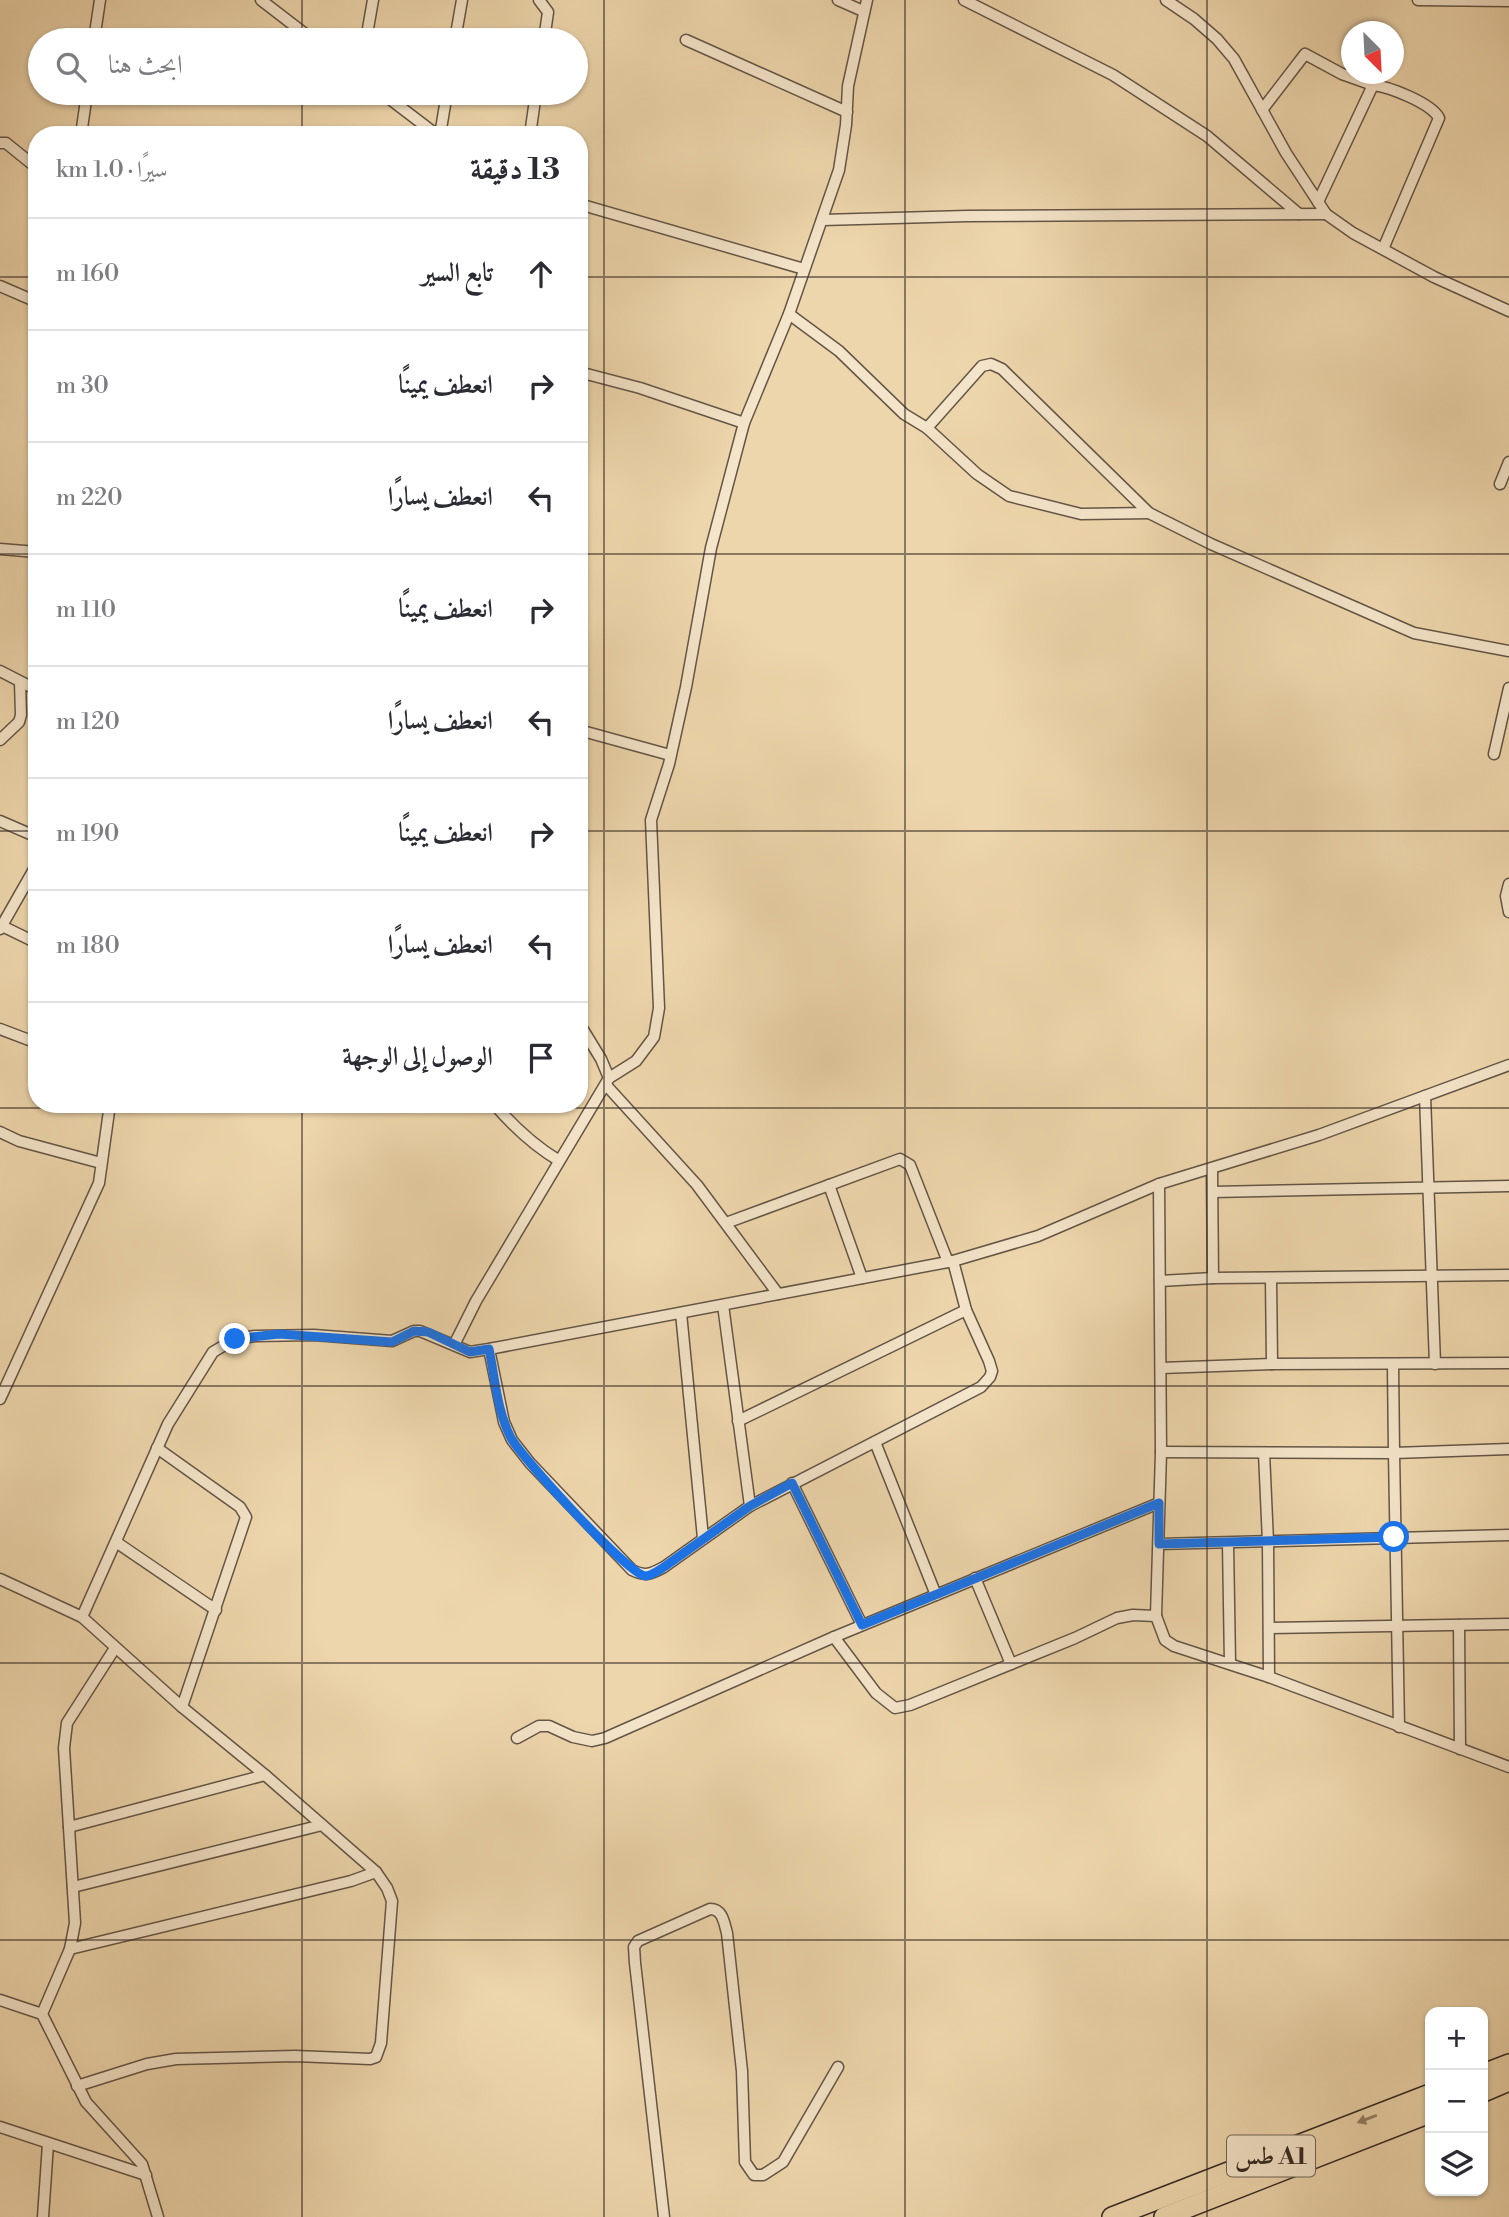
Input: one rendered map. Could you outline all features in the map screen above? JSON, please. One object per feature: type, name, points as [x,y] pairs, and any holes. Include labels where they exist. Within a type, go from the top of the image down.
[{"type":"highway","points":[[1488,2072],[1509,2064]]},
{"type":"highway","points":[[1488,2090],[1509,2081]]},
{"type":"highway","name":"طس A1","points":[[1164,2217],[1189,2197],[1425,2096]]},
{"type":"highway","name":"طس A1","points":[[1112,2217],[1189,2197],[1425,2115]]},
{"type":"street","points":[[96,28],[100,0]]},
{"type":"street","points":[[261,0],[297,28]]},
{"type":"street","points":[[279,14],[282,0]]},
{"type":"street","points":[[368,28],[373,0]]},
{"type":"street","points":[[458,28],[462,0]]},
{"type":"street","points":[[539,0],[548,12],[546,28]]},
{"type":"street","points":[[454,1345],[476,1301],[558,1160],[608,1082],[636,1061],[654,1037],[659,1008],[651,863],[652,820],[687,687],[711,548],[744,424],[789,314],[839,170],[849,86],[866,3],[838,0]]},
{"type":"street","points":[[1166,0],[1194,19],[1217,39],[1234,59],[1286,153],[1326,214],[1353,233],[1434,277],[1509,311]]},
{"type":"street","points":[[1418,0],[1509,1]]},
{"type":"street","points":[[969,1],[1113,75],[1207,136],[1300,214]]},
{"type":"street","points":[[686,40],[847,112]]},
{"type":"street","points":[[1262,110],[1305,54],[1342,74],[1433,110],[1439,118],[1383,249]]},
{"type":"street","points":[[1318,202],[1373,85]]},
{"type":"street","points":[[82,126],[85,105]]},
{"type":"street","points":[[398,105],[426,126]]},
{"type":"street","points":[[440,126],[444,105]]},
{"type":"street","points":[[531,126],[534,105]]},
{"type":"street","points":[[0,144],[6,144],[28,162]]},
{"type":"street","points":[[588,207],[804,269]]},
{"type":"street","points":[[822,220],[1326,214]]},
{"type":"street","points":[[0,286],[28,298]]},
{"type":"street","points":[[789,314],[839,351],[904,414],[927,428],[977,474],[1009,496],[1081,514],[1149,513]]},
{"type":"street","points":[[927,428],[982,366],[991,364],[1002,369],[1149,513],[1211,544],[1414,633],[1509,650]]},
{"type":"street","points":[[588,374],[640,388],[744,424]]},
{"type":"street","points":[[1500,484],[1509,461]]},
{"type":"street","points":[[0,549],[28,551]]},
{"type":"street","points":[[0,671],[28,686]]},
{"type":"street","points":[[0,740],[19,722],[22,689],[20,682]]},
{"type":"street","points":[[1494,754],[1509,688]]},
{"type":"street","points":[[588,732],[670,755]]},
{"type":"street","points":[[0,821],[28,833]]},
{"type":"street","points":[[28,880],[1,928],[28,939]]},
{"type":"street","points":[[1509,884],[1506,896],[1509,912]]},
{"type":"street","points":[[0,1029],[28,1040]]},
{"type":"street","points":[[588,1038],[601,1059],[608,1082],[697,1185],[778,1294]]},
{"type":"street","points":[[82,1617],[168,1424],[205,1362],[222,1345],[235,1339],[279,1334],[392,1342],[414,1331],[420,1331],[470,1352],[951,1262],[1038,1236],[1159,1184],[1212,1170],[1319,1135],[1509,1065]]},
{"type":"street","points":[[1425,1096],[1435,1364]]},
{"type":"street","points":[[0,1399],[99,1183],[109,1113]]},
{"type":"street","points":[[502,1113],[541,1150],[558,1160]]},
{"type":"street","points":[[0,1132],[19,1141],[101,1163]]},
{"type":"street","points":[[489,1349],[504,1422],[512,1440],[530,1463],[632,1570],[643,1576],[664,1567],[750,1506],[981,1387],[990,1377],[992,1371],[989,1361],[966,1310],[951,1262],[907,1161],[900,1159],[726,1223]]},
{"type":"street","points":[[1212,1170],[1213,1278]]},
{"type":"street","points":[[1159,1184],[1161,1452],[1156,1616],[1165,1640],[1174,1646],[1269,1677],[1509,1767]]},
{"type":"street","points":[[829,1185],[862,1278]]},
{"type":"street","points":[[1213,1192],[1509,1186]]},
{"type":"street","points":[[1160,1281],[1509,1275]]},
{"type":"street","points":[[1271,1278],[1272,1364]]},
{"type":"street","points":[[723,1305],[750,1506]]},
{"type":"street","points":[[738,1421],[966,1310]]},
{"type":"street","points":[[681,1313],[703,1538]]},
{"type":"street","points":[[1161,1368],[1272,1364],[1509,1363]]},
{"type":"street","points":[[1393,1365],[1399,1727]]},
{"type":"street","points":[[876,1442],[936,1595]]},
{"type":"street","points":[[157,1448],[240,1507],[247,1521],[182,1707]]},
{"type":"street","points":[[1161,1452],[1509,1449]]},
{"type":"street","points":[[1264,1453],[1269,1677]]},
{"type":"street","points":[[792,1483],[862,1625]]},
{"type":"street","points":[[517,1738],[539,1726],[550,1726],[573,1737],[592,1741],[605,1738],[862,1625],[1159,1503]]},
{"type":"street","points":[[1159,1544],[1509,1535]]},
{"type":"street","points":[[116,1542],[216,1610]]},
{"type":"street","points":[[1228,1543],[1230,1664]]},
{"type":"street","points":[[975,1578],[1011,1664]]},
{"type":"street","points":[[0,1579],[82,1617],[182,1707],[376,1872],[392,1901],[381,2043],[376,2057],[176,2059],[147,2064],[77,2086]]},
{"type":"street","points":[[834,1637],[876,1693],[895,1708],[910,1705],[1117,1618],[1133,1615],[1156,1616]]},
{"type":"street","points":[[1269,1628],[1509,1624]]},
{"type":"street","points":[[1459,1625],[1460,1749]]},
{"type":"street","points":[[42,2014],[70,1949],[75,1923],[64,1748],[67,1723],[115,1648]]},
{"type":"street","points":[[69,1827],[265,1776]]},
{"type":"street","points":[[73,1887],[322,1825]]},
{"type":"street","points":[[70,1949],[351,1881],[376,1872]]},
{"type":"street","points":[[664,2217],[635,1963],[634,1947],[638,1941],[710,1909],[716,1909],[720,1913],[727,1933],[742,2071],[745,2162],[754,2175],[763,2175],[783,2162],[838,2067]]},
{"type":"street","points":[[0,2000],[42,2014],[86,2102],[142,2164],[158,2217]]},
{"type":"street","points":[[0,2127],[146,2175]]},
{"type":"street","points":[[43,2217],[48,2144]]},
{"type":"route","points":[[235,1339],[279,1334],[392,1342],[414,1331],[420,1331],[428,1332],[470,1352],[489,1349],[504,1422],[512,1440],[589,1526],[632,1570],[643,1576],[664,1567],[750,1506],[792,1483],[862,1625],[1159,1503],[1159,1544],[1394,1537]]}]
